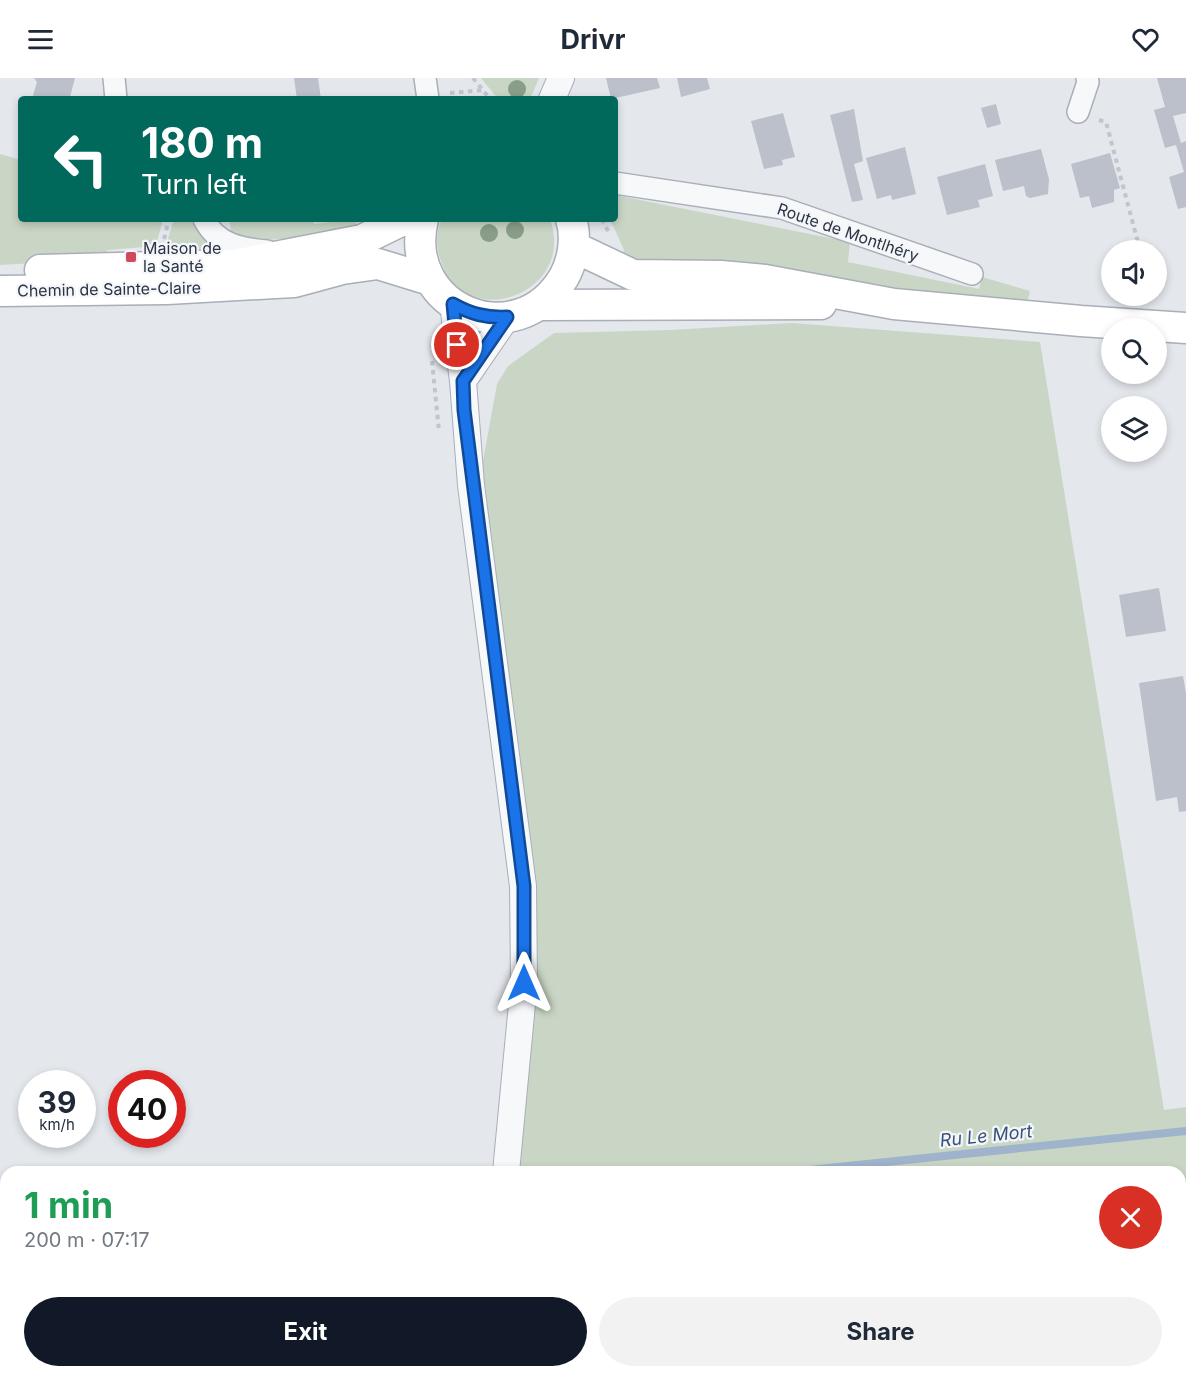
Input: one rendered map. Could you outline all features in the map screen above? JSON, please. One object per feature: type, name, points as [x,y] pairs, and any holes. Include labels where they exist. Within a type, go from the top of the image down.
[{"type":"main road","name":"Chemin de Sainte-Claire","points":[[0,273],[234,265],[300,254],[362,240],[399,222]]},
{"type":"main road","points":[[422,222],[420,233],[421,258],[430,280],[453,304],[479,315],[507,317],[539,305],[894,304]]},
{"type":"main road","points":[[539,305],[556,290],[568,269],[572,233],[633,275],[721,276],[765,280],[894,304],[1186,328]]},
{"type":"main road","name":"Chemin de Sainte-Claire","points":[[0,291],[167,289],[294,282],[372,265],[430,280]]},
{"type":"street","points":[[114,78],[116,96]]},
{"type":"street","points":[[425,78],[437,96]]},
{"type":"street","points":[[553,96],[561,78]]},
{"type":"street","points":[[1078,112],[1088,82],[1087,78]]},
{"type":"street","name":"Route de Montlhéry","points":[[618,183],[782,208],[972,274]]},
{"type":"street","points":[[206,222],[210,231],[240,249],[300,254]]},
{"type":"street","points":[[453,304],[463,381],[471,485],[524,886],[524,983],[507,1166]]},
{"type":"street","points":[[463,381],[507,317]]},
{"type":"path","points":[[473,78],[488,96]]},
{"type":"path","points":[[437,96],[483,90]]},
{"type":"path","points":[[1078,112],[1106,122],[1137,240]]},
{"type":"path","points":[[432,354],[439,436]]},
{"type":"green space","points":[[481,78],[539,78],[531,96],[496,96]]},
{"type":"green space","points":[[0,154],[18,159],[18,222],[162,222],[156,246],[107,250],[106,259],[0,265]]},
{"type":"green space","points":[[618,196],[850,242],[848,262],[979,289],[982,277],[1030,291],[1027,303],[620,261],[624,250],[611,222],[618,222]]},
{"type":"green space","points":[[173,222],[192,222],[206,242],[219,246],[217,253],[167,255],[166,245]]},
{"type":"green space","points":[[230,222],[314,222],[314,224],[357,222],[356,227],[291,238],[255,239],[231,231]]},
{"type":"green space","points":[[441,222],[550,222],[554,245],[548,267],[534,284],[516,295],[494,300],[473,296],[455,285],[438,253],[438,230]]},
{"type":"green space","points":[[792,323],[1040,342],[1164,1110],[1186,1107],[1186,1166],[519,1166],[533,1025],[537,917],[522,774],[481,472],[497,384],[508,366],[554,333],[671,330]]},
{"type":"building","points":[[34,78],[75,78],[70,96],[33,96],[37,82]]},
{"type":"building","points":[[294,78],[318,78],[321,96],[297,96]]},
{"type":"building","points":[[606,78],[657,78],[660,88],[618,97],[610,96]]},
{"type":"building","points":[[677,78],[707,78],[710,89],[681,97]]},
{"type":"building","points":[[1157,78],[1186,78],[1186,113],[1173,116],[1181,143],[1186,141],[1186,207],[1178,209],[1169,177],[1184,172],[1176,145],[1165,148],[1154,110],[1165,107]]},
{"type":"building","points":[[996,104],[1001,124],[987,128],[981,108]]},
{"type":"building","points":[[854,109],[863,161],[854,164],[863,200],[852,202],[830,115]]},
{"type":"building","points":[[783,113],[795,157],[782,160],[783,165],[764,169],[751,121]]},
{"type":"building","points":[[905,147],[916,194],[892,200],[891,195],[877,199],[866,158]]},
{"type":"building","points":[[1041,149],[1049,179],[1048,194],[1030,198],[1026,196],[1024,186],[1003,191],[995,160]]},
{"type":"building","points":[[1110,153],[1120,188],[1114,190],[1114,202],[1092,208],[1089,196],[1080,198],[1071,164]]},
{"type":"building","points":[[985,164],[993,196],[978,200],[980,207],[947,215],[937,177]]},
{"type":"building","points":[[1159,588],[1166,631],[1126,637],[1119,595]]},
{"type":"building","points":[[1183,676],[1186,693],[1186,811],[1179,812],[1177,797],[1156,801],[1139,683]]},
{"type":"waterway","name":"Ru Le Mort","points":[[848,1166],[1186,1131]]},
{"type":"place","name":"Maison de la Santé","points":[[131,257]]},
{"type":"route","points":[[457,345],[453,304],[470,313],[488,318],[507,317],[463,381],[471,485],[524,886],[524,983]]}]
